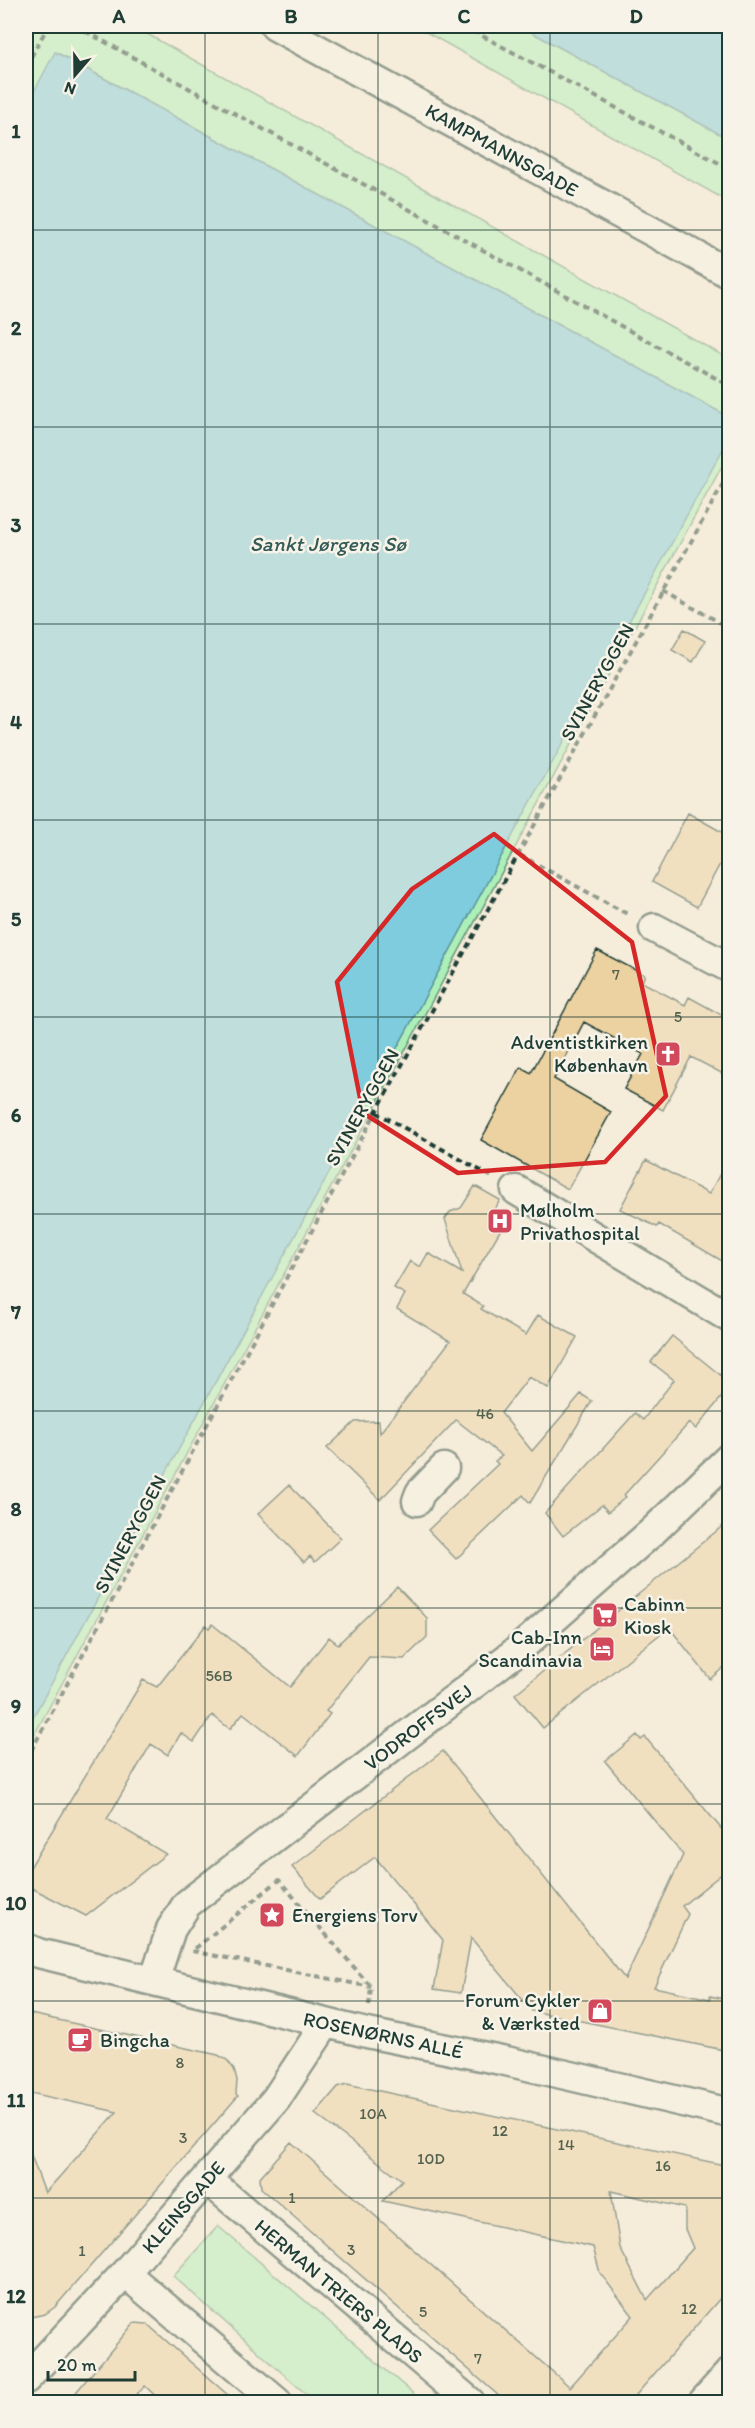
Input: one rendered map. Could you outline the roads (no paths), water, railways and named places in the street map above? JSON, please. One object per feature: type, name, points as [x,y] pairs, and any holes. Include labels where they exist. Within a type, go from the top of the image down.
[{"type":"street","name":"KAMPMANNSGADE","points":[[275,26],[729,273]]},
{"type":"street","points":[[654,928],[729,968]]},
{"type":"street","points":[[516,1190],[729,1318]]},
{"type":"street","name":"VODROFFSVEJ","points":[[154,1981],[171,1929],[187,1904],[518,1650],[652,1532],[729,1457]]},
{"type":"street","points":[[417,1501],[420,1493],[444,1468]]},
{"type":"street","name":"ROSENØRNS ALLÉ","points":[[30,1952],[326,2024],[506,2061],[729,2113]]},
{"type":"street","name":"KLEINSGADE","points":[[26,2379],[208,2180],[276,2099],[326,2024]]},
{"type":"street","name":"HERMAN TRIERS PLADS","points":[[208,2180],[470,2403]]},
{"type":"street","points":[[125,2273],[277,2403]]},
{"type":"street","points":[[703,2403],[729,2372]]},
{"type":"water","points":[[520,26],[729,26],[729,139]]},
{"type":"water","name":"Sankt Jørgens Sø","points":[[55,52],[729,417],[730,436],[26,1730],[26,107]]},
{"type":"place","name":"Adventistkirken København","points":[[668,1054]]},
{"type":"place","name":"Mølholm Privathospital","points":[[500,1221]]},
{"type":"place","name":"Cabinn Kiosk","points":[[605,1615]]},
{"type":"place","name":"Cab-Inn Scandinavia","points":[[602,1649]]},
{"type":"place","name":"Energiens Torv","points":[[272,1915]]},
{"type":"place","name":"Forum Cykler & Værksted","points":[[600,2011]]},
{"type":"place","name":"Bingcha","points":[[80,2040]]}]
